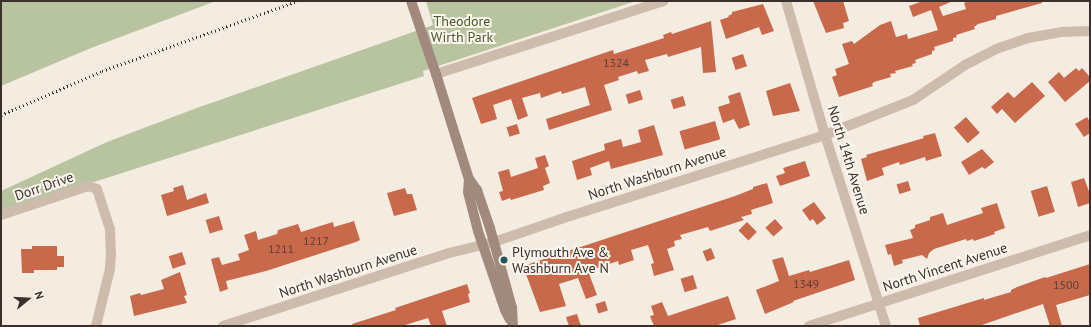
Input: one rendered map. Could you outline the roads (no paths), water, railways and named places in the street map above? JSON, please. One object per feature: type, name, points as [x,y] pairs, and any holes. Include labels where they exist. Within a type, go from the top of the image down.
[{"type":"street","points":[[436,74],[664,1]]},
{"type":"street","name":"North 14th Avenue","points":[[786,1],[825,135],[886,326]]},
{"type":"street","points":[[412,6],[436,74],[469,179],[477,190],[494,242],[512,308],[514,326]]},
{"type":"street","name":"North Washburn Avenue","points":[[229,325],[449,253],[494,242],[570,216],[825,135],[913,100],[965,65],[996,49],[1028,38],[1062,32],[1090,31]]},
{"type":"street","points":[[469,179],[468,192],[483,245],[505,310],[514,326]]},
{"type":"street","name":"Dorr Drive","points":[[1,216],[88,186],[97,189],[110,229],[111,254],[110,269],[96,326]]},
{"type":"street","name":"North Vincent Avenue","points":[[809,326],[1090,235]]},
{"type":"railway","points":[[1,115],[102,71],[298,1]]},
{"type":"place","name":"Plymouth Ave & Washburn Ave N","points":[[504,260]]},
{"type":"park label","name":"Theodore Wirth Park","points":[[462,30]]}]
